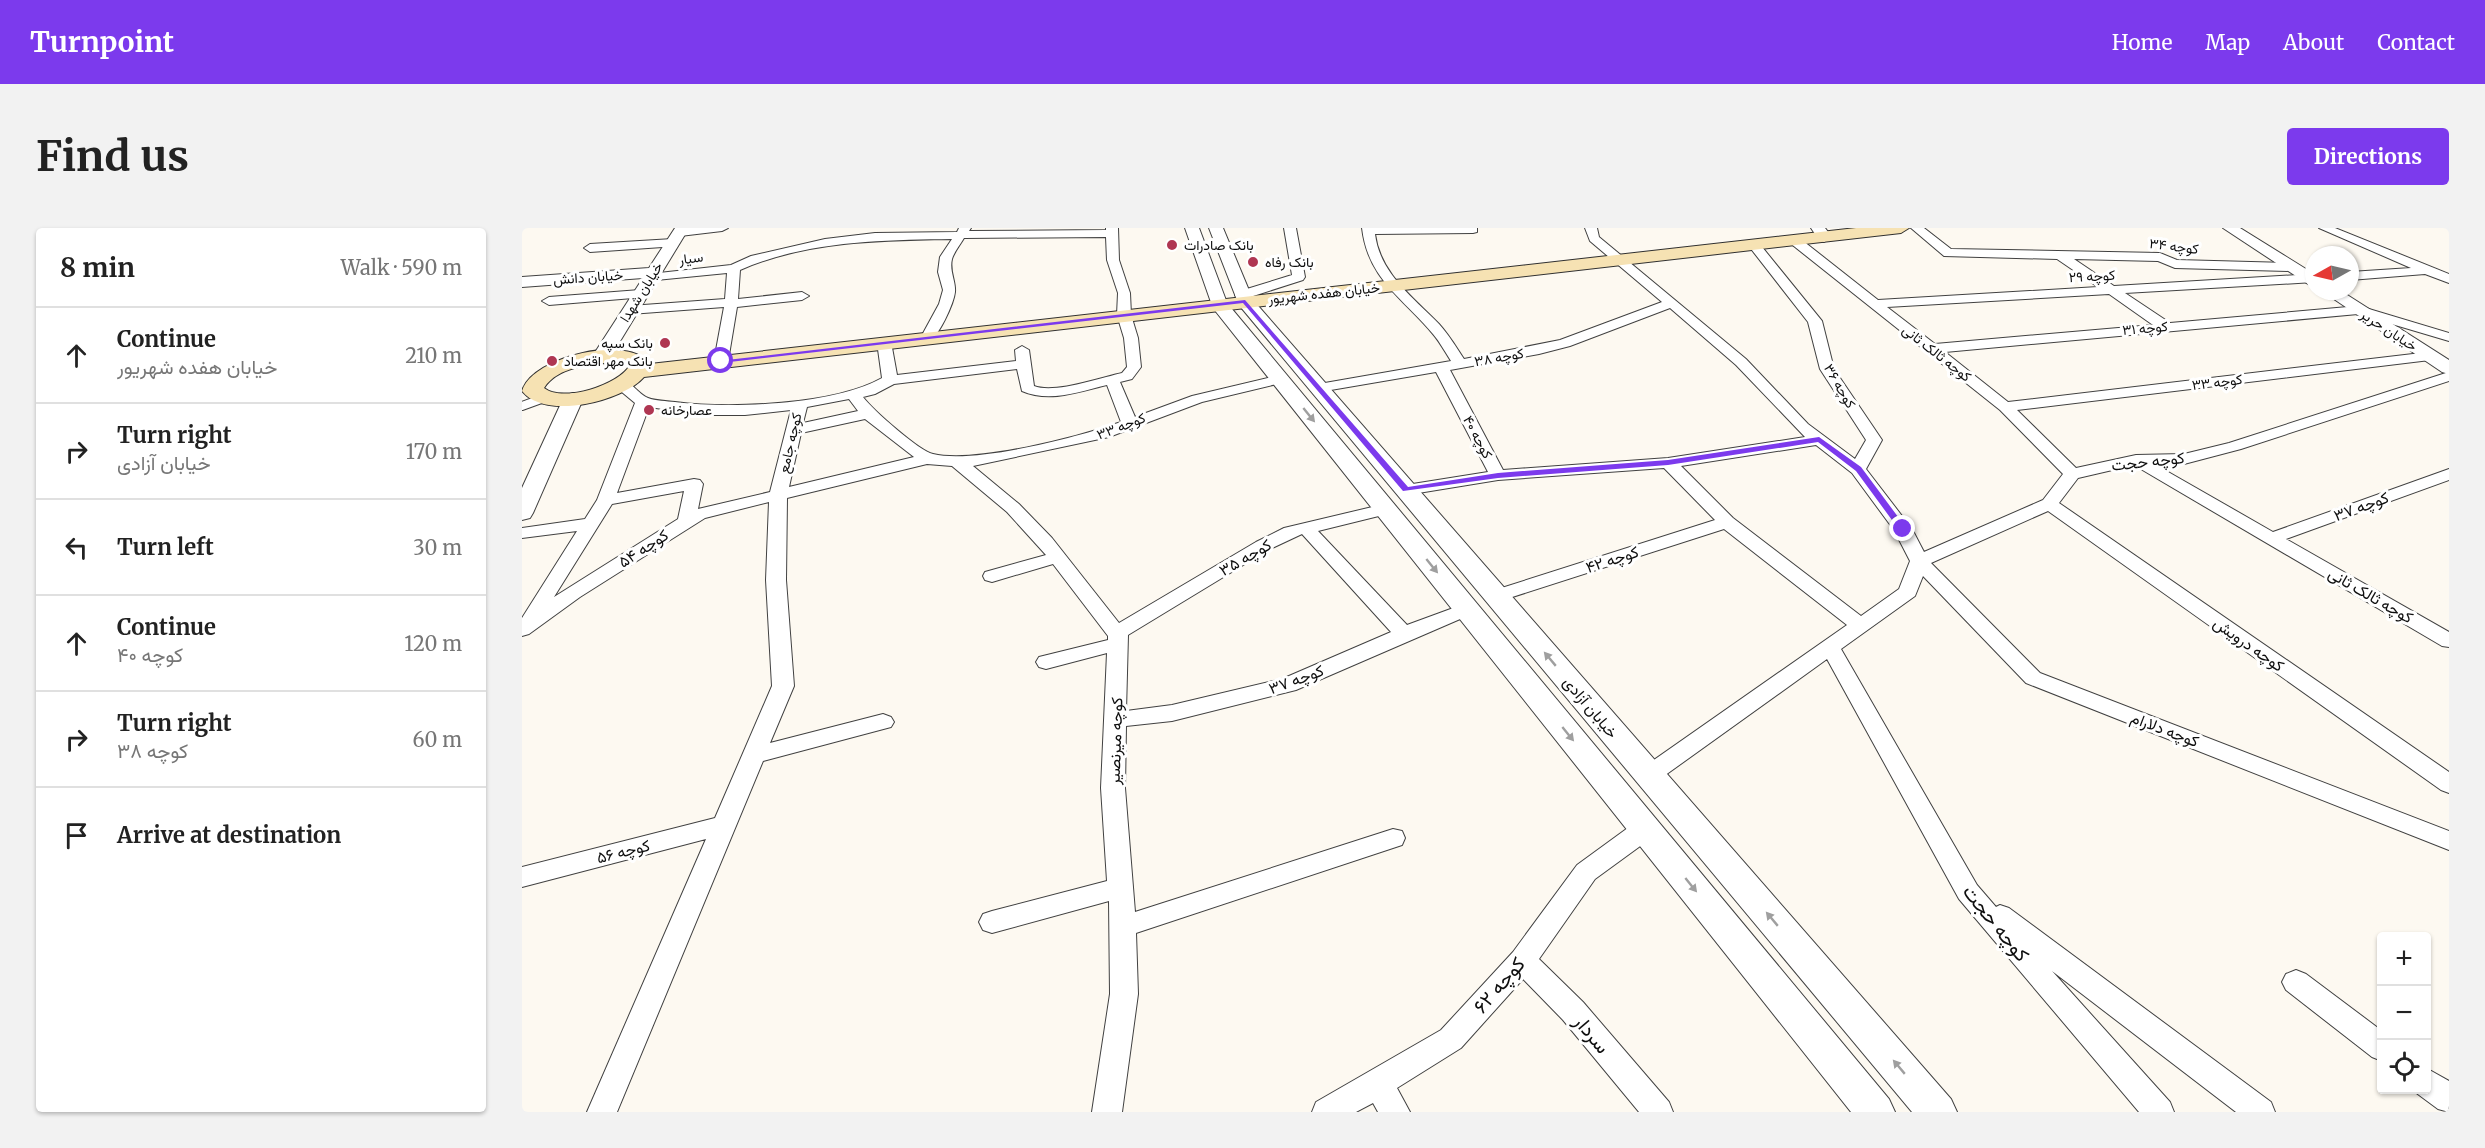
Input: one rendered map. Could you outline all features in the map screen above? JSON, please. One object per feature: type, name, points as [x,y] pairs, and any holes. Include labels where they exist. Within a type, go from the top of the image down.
[{"type":"main road","name":"خیابان هفده شهریور","points":[[640,371],[1236,300],[1794,240],[1821,232],[1901,228]]},
{"type":"main road","points":[[601,357],[629,357],[637,360],[641,365],[640,371],[622,385],[608,391],[573,399],[533,389],[553,370],[601,357]]},
{"type":"street","points":[[590,248],[722,228]]},
{"type":"street","points":[[1192,228],[1209,275],[1236,300]]},
{"type":"street","points":[[1216,228],[1233,272],[1236,300]]},
{"type":"street","points":[[1236,300],[1299,277],[1290,228]]},
{"type":"street","points":[[1590,228],[1594,238],[1741,362],[1802,427],[1858,469],[1903,529],[1919,561],[1908,592],[1831,649],[1643,768],[1635,767],[1620,776],[1600,773]]},
{"type":"street","name":"کوچه ۳۴","points":[[1917,228],[1948,253],[2160,257],[2175,264],[2292,267]]},
{"type":"street","points":[[2230,228],[2305,274]]},
{"type":"street","points":[[2325,228],[2449,279]]},
{"type":"street","points":[[1459,363],[1437,330],[1391,285],[1375,260],[1368,230],[1473,230]]},
{"type":"street","points":[[800,404],[870,391],[890,380],[1023,357],[1028,388],[1039,393],[1126,376],[1134,367],[1131,338],[1124,315],[1124,293],[1113,260],[1112,231]]},
{"type":"street","name":"سیار","points":[[652,275],[734,268],[755,259],[825,243],[875,237],[963,232],[1112,231]]},
{"type":"street","points":[[928,337],[946,304],[950,290],[944,272],[946,257],[963,232]]},
{"type":"street","name":"خیابان شهدا","points":[[601,357],[678,234]]},
{"type":"street","name":"کوچه ثالک ثانی","points":[[1794,240],[2005,407],[2072,474]]},
{"type":"street","name":"کوچه ۳۶","points":[[1754,244],[1815,321],[1827,369],[1874,440],[1858,469]]},
{"type":"street","points":[[2060,255],[2166,327]]},
{"type":"street","points":[[721,361],[731,303],[734,268]]},
{"type":"street","points":[[2359,275],[2449,270]]},
{"type":"street","points":[[1209,275],[1233,272]]},
{"type":"street","name":"خیابان دانش","points":[[522,282],[652,275]]},
{"type":"street","name":"کوچه ۲۹","points":[[1874,304],[2305,279]]},
{"type":"street","points":[[549,301],[640,294]]},
{"type":"street","points":[[630,310],[802,296]]},
{"type":"street","name":"خیابان آزادی","points":[[1236,300],[1280,379],[1875,1112]]},
{"type":"street","name":"خیابان حریر","points":[[2344,300],[2449,368]]},
{"type":"street","name":"کوچه ۳۸","points":[[1319,388],[1565,343],[1672,303]]},
{"type":"street","points":[[2359,310],[2449,337]]},
{"type":"street","name":"کوچه ۳۱","points":[[1932,349],[2359,310]]},
{"type":"street","name":"خیابان آزادی","points":[[1254,329],[1319,388],[1937,1112]]},
{"type":"street","points":[[884,342],[890,380]]},
{"type":"street","name":"کوچه ۳۳","points":[[2005,407],[2430,356]]},
{"type":"street","name":"کوچه ۴۰","points":[[1441,366],[1498,475],[1668,463],[1819,440]]},
{"type":"street","name":"کوچه حجت","points":[[2072,474],[2136,460],[2184,459],[2235,446],[2449,376]]},
{"type":"street","name":"کوچه ۳۳","points":[[959,464],[1103,434],[1130,422],[1197,399],[1280,379]]},
{"type":"street","points":[[1112,380],[1130,422]]},
{"type":"street","points":[[524,629],[606,500],[643,402],[622,385]]},
{"type":"street","points":[[854,394],[868,414],[927,459],[956,461],[1012,508],[1058,557],[1117,638]]},
{"type":"street","points":[[522,513],[573,399]]},
{"type":"street","name":"کوچه جامع","points":[[602,1112],[783,686],[776,580],[778,496],[800,404],[745,410],[704,410],[643,402]]},
{"type":"street","points":[[793,430],[868,414]]},
{"type":"street","name":"کوچه ۵۴","points":[[524,629],[573,593],[699,514],[927,459]]},
{"type":"street","name":"کوچه ثالک ثانی","points":[[2136,460],[2449,641]]},
{"type":"street","points":[[1668,463],[1727,522],[1861,626]]},
{"type":"street","points":[[1919,561],[2049,504],[2072,474]]},
{"type":"street","name":"کوچه ۳۷","points":[[2272,538],[2449,474]]},
{"type":"street","points":[[1406,490],[1498,475]]},
{"type":"street","points":[[606,500],[694,484],[687,521]]},
{"type":"street","name":"کوچه درویش","points":[[2049,504],[2449,784]]},
{"type":"street","name":"کوچه ۳۵","points":[[1046,662],[1117,638],[1262,546],[1290,532],[1385,509]]},
{"type":"street","name":"کوچه ۴۲","points":[[1496,596],[1727,522]]},
{"type":"street","points":[[522,533],[591,524]]},
{"type":"street","points":[[1306,528],[1404,634]]},
{"type":"street","points":[[1409,538],[1439,529]]},
{"type":"street","points":[[992,576],[1058,557]]},
{"type":"street","name":"کوچه دلارام","points":[[1919,561],[2033,678],[2449,841]]},
{"type":"street","name":"کوچه ۳۷","points":[[1116,720],[1172,713],[1288,685],[1467,609]]},
{"type":"street","name":"کوچه میرنصیر","points":[[1107,1112],[1124,994],[1113,788],[1117,638]]},
{"type":"street","name":"کوچه حجت","points":[[1831,649],[1968,892],[2159,1112]]},
{"type":"street","points":[[754,755],[883,722]]},
{"type":"street","points":[[1644,828],[1652,814],[1660,810],[1679,809]]},
{"type":"street","name":"کوچه ۵۶","points":[[522,877],[724,825]]},
{"type":"street","name":"کوچه ۶۲","points":[[1327,1112],[1451,1039],[1523,960],[1586,872],[1644,828]]},
{"type":"street","points":[[1122,927],[1393,838]]},
{"type":"street","points":[[992,922],[1120,888]]},
{"type":"street","points":[[1968,892],[2260,1112]]},
{"type":"street","name":"سردار","points":[[1523,960],[1573,1011],[1658,1112]]},
{"type":"street","points":[[2296,982],[2377,1044]]},
{"type":"street","points":[[1378,1084],[1395,1112]]},
{"type":"street","points":[[2431,1085],[2449,1099]]},
{"type":"lane","points":[[522,406],[533,389]]},
{"type":"place","name":"بانک صادرات","points":[[1172,245]]},
{"type":"place","name":"بانک رفاه","points":[[1253,262]]},
{"type":"place","name":"بانک سپه","points":[[665,343]]},
{"type":"place","name":"بانک مهر اقتصاد","points":[[552,361]]},
{"type":"place","name":"عصارخانه","points":[[649,410]]},
{"type":"route","points":[[721,361],[1245,301],[1406,490],[1498,475],[1668,463],[1819,440],[1858,469],[1903,529]]}]
